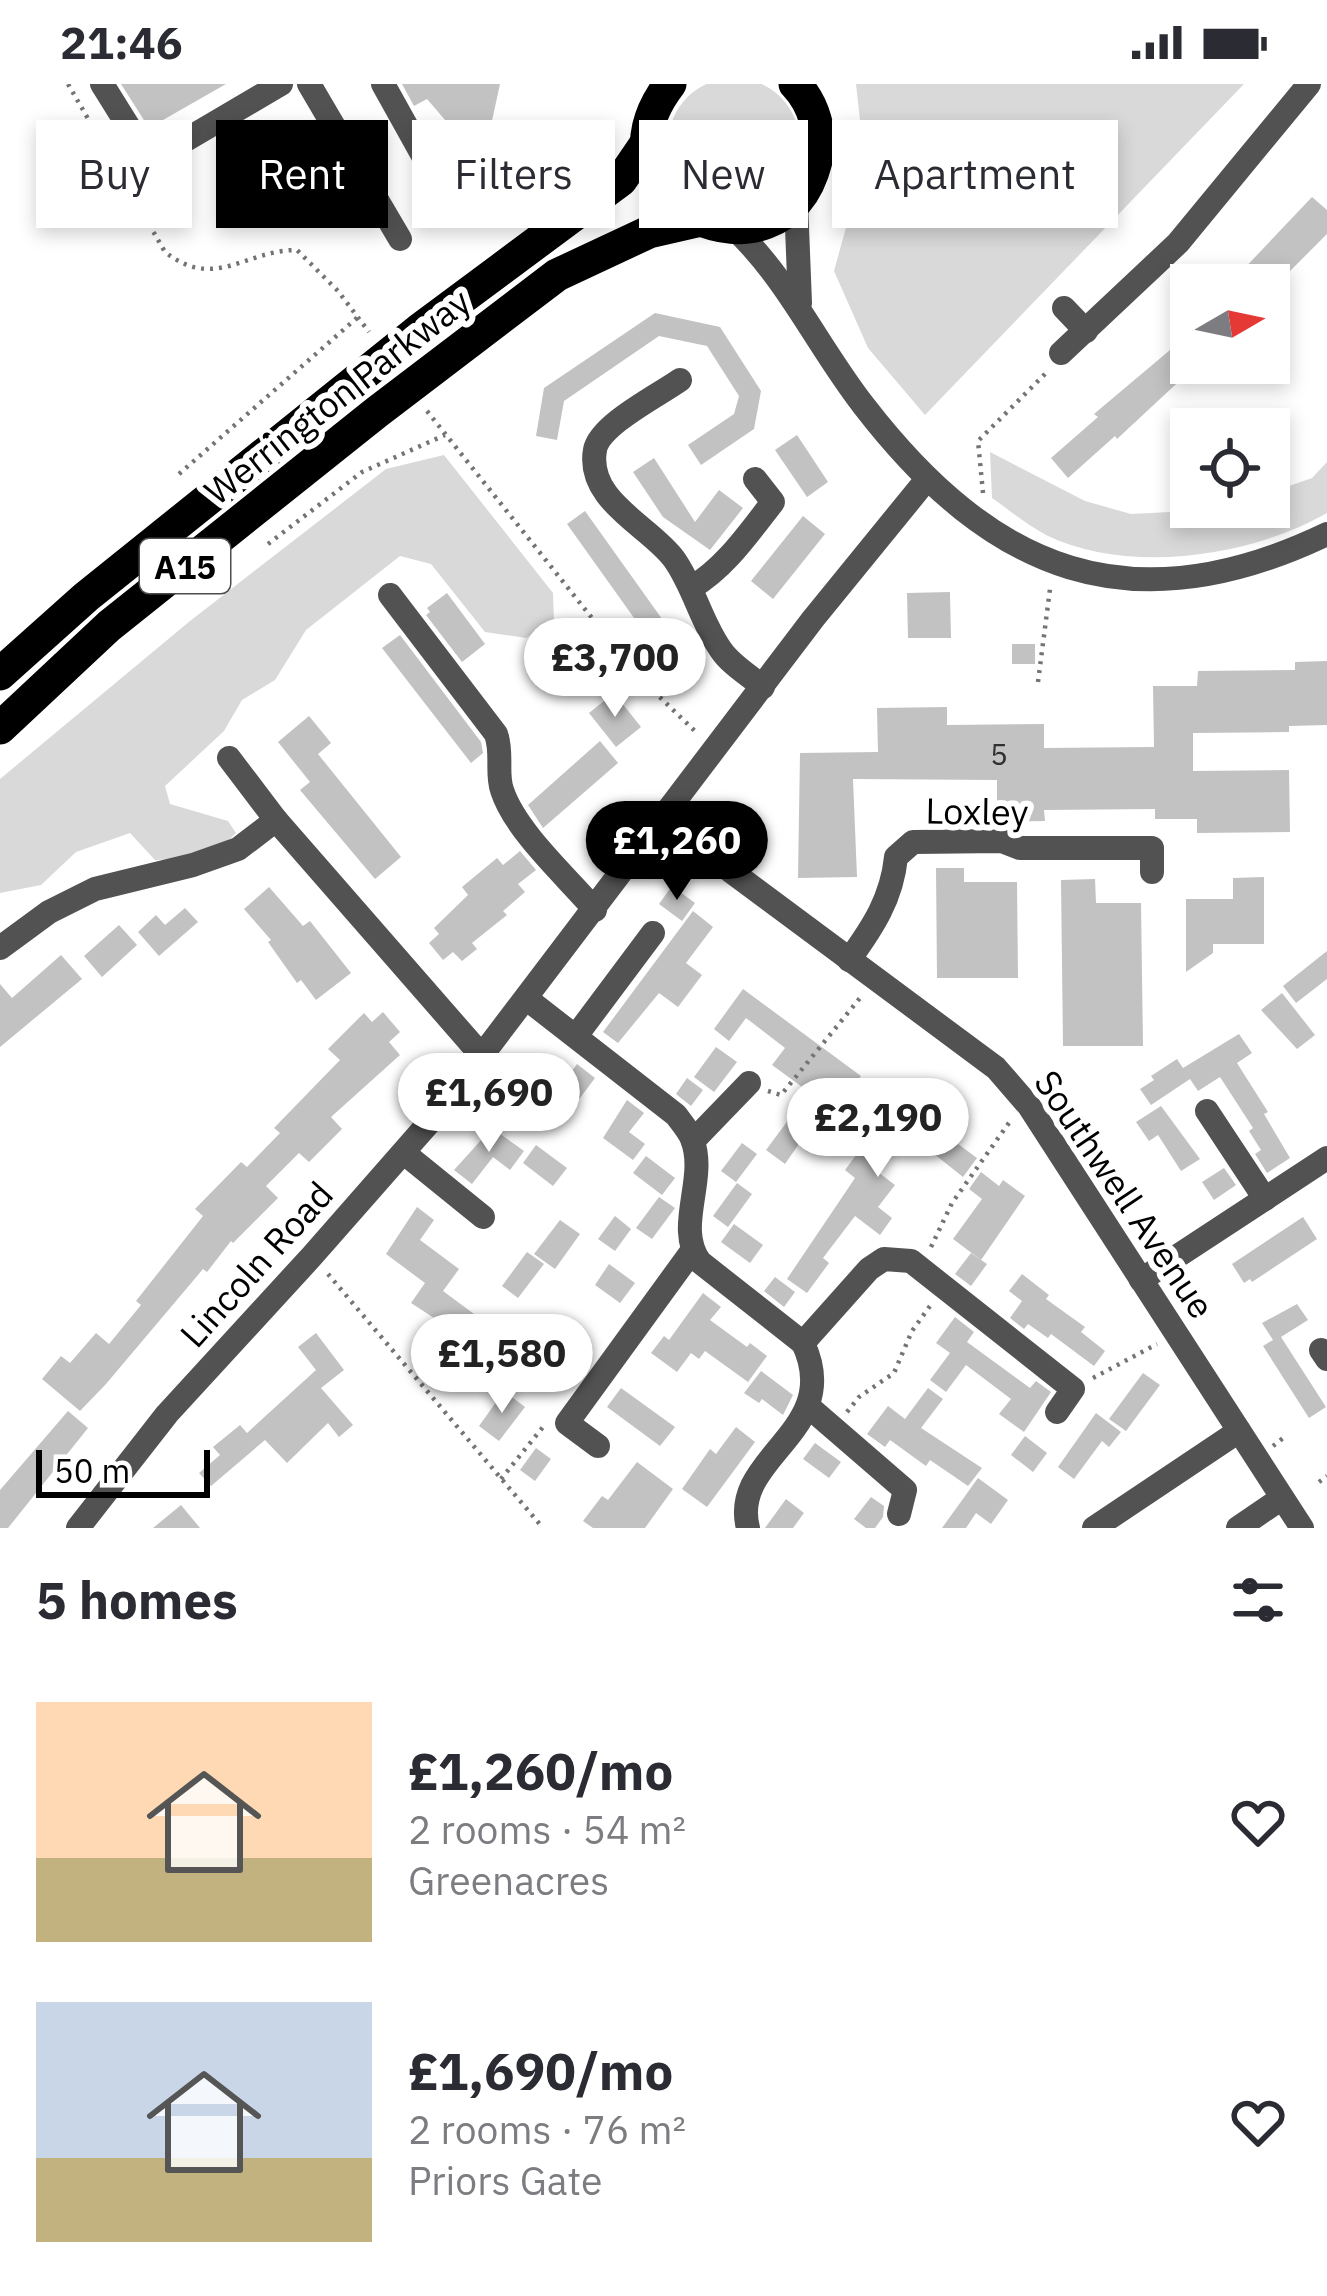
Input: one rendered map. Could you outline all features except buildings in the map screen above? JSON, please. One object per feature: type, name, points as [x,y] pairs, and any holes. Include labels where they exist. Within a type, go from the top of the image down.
[{"type":"highway","points":[[806,92],[818,132],[818,157],[808,184]]},
{"type":"highway","name":"Werrington Parkway","points":[[0,674],[86,597],[419,330],[621,180],[639,153]]},
{"type":"highway","name":"Werrington Parkway","points":[[0,728],[109,626],[557,275],[586,258],[666,228]]},
{"type":"highway","points":[[730,228],[738,228]]},
{"type":"street","points":[[102,84],[150,161],[281,84]]},
{"type":"street","points":[[309,84],[400,239]]},
{"type":"street","points":[[383,84],[412,137]]},
{"type":"street","points":[[1061,352],[1178,244],[1309,84]]},
{"type":"street","points":[[797,228],[800,306]]},
{"type":"street","points":[[735,229],[765,258],[865,407],[927,479],[969,516],[1043,559],[1082,573],[1180,579],[1276,557],[1327,534]]},
{"type":"street","points":[[1064,308],[1086,331]]},
{"type":"street","points":[[680,380],[605,431],[596,444],[594,462],[605,489],[625,517],[671,556],[724,655],[764,687]]},
{"type":"street","points":[[691,588],[722,565],[773,502],[755,478]]},
{"type":"street","name":"Lincoln Road","points":[[78,1528],[167,1414],[404,1153],[527,999],[813,619],[927,479]]},
{"type":"street","points":[[390,595],[496,734],[502,750],[500,787],[518,820],[595,910]]},
{"type":"street","points":[[229,758],[276,820],[482,1056]]},
{"type":"street","points":[[0,948],[49,911],[95,889],[238,849],[276,820]]},
{"type":"street","name":"Southwell Avenue","points":[[662,820],[996,1068],[1029,1106],[1302,1528]]},
{"type":"street","name":"Loxley","points":[[849,960],[893,886],[896,857],[913,842],[1152,848],[1152,872]]},
{"type":"street","points":[[576,1036],[653,933]]},
{"type":"street","points":[[527,999],[676,1115],[693,1141],[696,1163],[689,1236],[692,1251],[803,1343],[810,1358],[809,1407],[748,1491],[748,1528]]},
{"type":"street","points":[[693,1141],[749,1083]]},
{"type":"street","points":[[1207,1111],[1265,1199]]},
{"type":"street","points":[[404,1153],[483,1217]]},
{"type":"street","points":[[1141,1280],[1327,1158]]},
{"type":"street","points":[[598,1446],[567,1423],[692,1251]]},
{"type":"street","points":[[803,1343],[869,1269],[884,1259],[911,1261],[1073,1389],[1057,1412]]},
{"type":"street","points":[[809,1407],[905,1490],[899,1514]]},
{"type":"street","points":[[1094,1528],[1239,1431]]},
{"type":"street","points":[[1238,1528],[1282,1498]]},
{"type":"path","points":[[68,84],[165,252],[181,264],[217,270],[278,250],[298,250],[372,337]]},
{"type":"path","points":[[179,474],[358,317]]},
{"type":"path","points":[[982,500],[986,485],[978,441],[1042,380],[1061,352]]},
{"type":"path","points":[[427,411],[639,676],[702,738]]},
{"type":"path","points":[[268,544],[362,472],[445,435]]},
{"type":"path","points":[[1038,682],[1050,590]]},
{"type":"path","points":[[749,1083],[781,1095],[868,989]]},
{"type":"path","points":[[920,1268],[952,1203],[1011,1119]]},
{"type":"path","points":[[313,1256],[543,1528]]},
{"type":"path","points":[[833,1427],[859,1397],[894,1373],[912,1331],[944,1287]]},
{"type":"path","points":[[1064,1382],[1099,1378],[1158,1344]]},
{"type":"path","points":[[501,1479],[541,1428],[567,1423]]},
{"type":"path","points":[[1318,1482],[1327,1476]]},
{"type":"shaded area","points":[[734,78],[771,89],[795,119],[673,120],[697,89]]},
{"type":"shaded area","points":[[856,84],[1244,84],[1118,215],[1118,120],[860,120]]},
{"type":"shaded area","points":[[846,228],[1105,228],[925,415],[868,348],[834,271]]},
{"type":"shaded area","points":[[990,452],[1085,501],[1131,514],[1170,512],[1170,528],[1290,528],[1290,486],[1312,478],[1327,462],[1327,513],[1262,541],[1188,556],[1114,555],[1078,547],[1046,535],[992,498]]},
{"type":"shaded area","points":[[444,455],[553,593],[554,622],[526,638],[485,632],[431,564],[400,556],[306,630],[275,680],[242,700],[224,731],[165,786],[170,804],[228,821],[236,833],[227,841],[199,855],[155,860],[130,833],[76,852],[41,885],[0,893],[0,779],[190,621],[386,469]]}]
